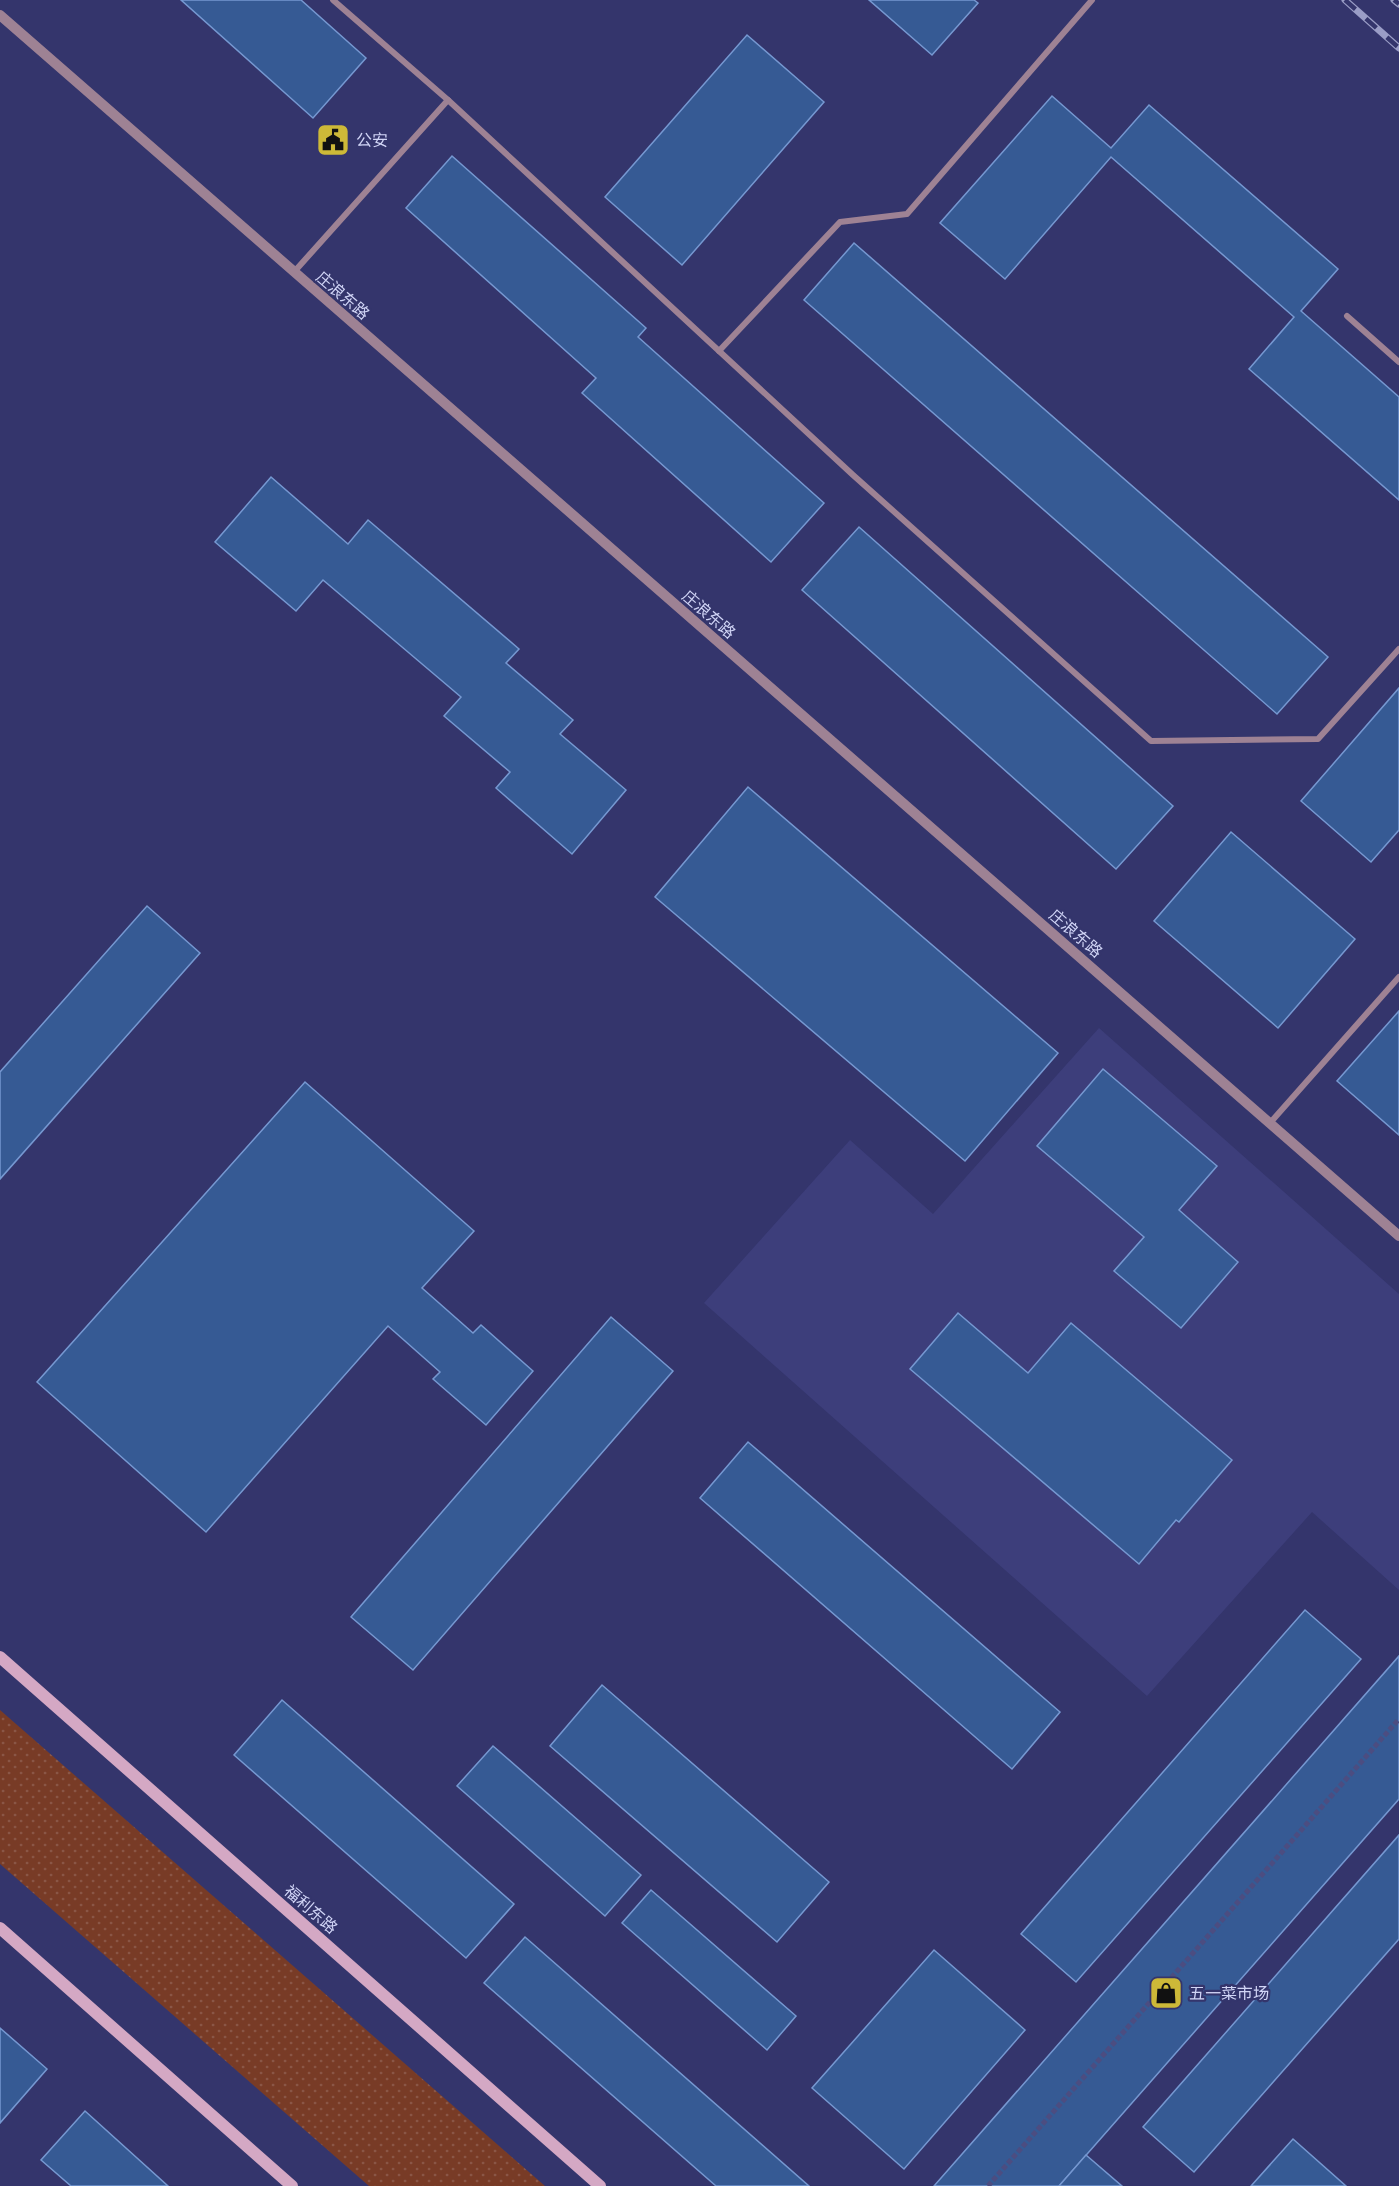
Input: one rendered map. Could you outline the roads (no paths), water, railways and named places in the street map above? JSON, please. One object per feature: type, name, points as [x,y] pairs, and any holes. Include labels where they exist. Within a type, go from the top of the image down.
[{"type":"main road","name":"福利东路","points":[[0,1657],[600,2186]]},
{"type":"main road","points":[[0,1928],[292,2186]]},
{"type":"street","points":[[333,0],[448,100],[853,475],[1150,741],[1318,739],[1399,649]]},
{"type":"street","points":[[719,351],[840,222],[907,214],[1092,0]]},
{"type":"street","name":"庄浪东路","points":[[0,15],[1399,1236]]},
{"type":"street","points":[[294,272],[448,100]]},
{"type":"street","points":[[1347,316],[1399,362]]},
{"type":"street","points":[[1270,1123],[1399,977]]},
{"type":"tunnel","points":[[988,2186],[1399,1719]]},
{"type":"railway","points":[[1345,0],[1399,48]]},
{"type":"railway","points":[[1394,0],[1399,4]]},
{"type":"place","name":"公安","points":[[333,140]]},
{"type":"place","name":"五一菜市场","points":[[1166,1993]]}]
